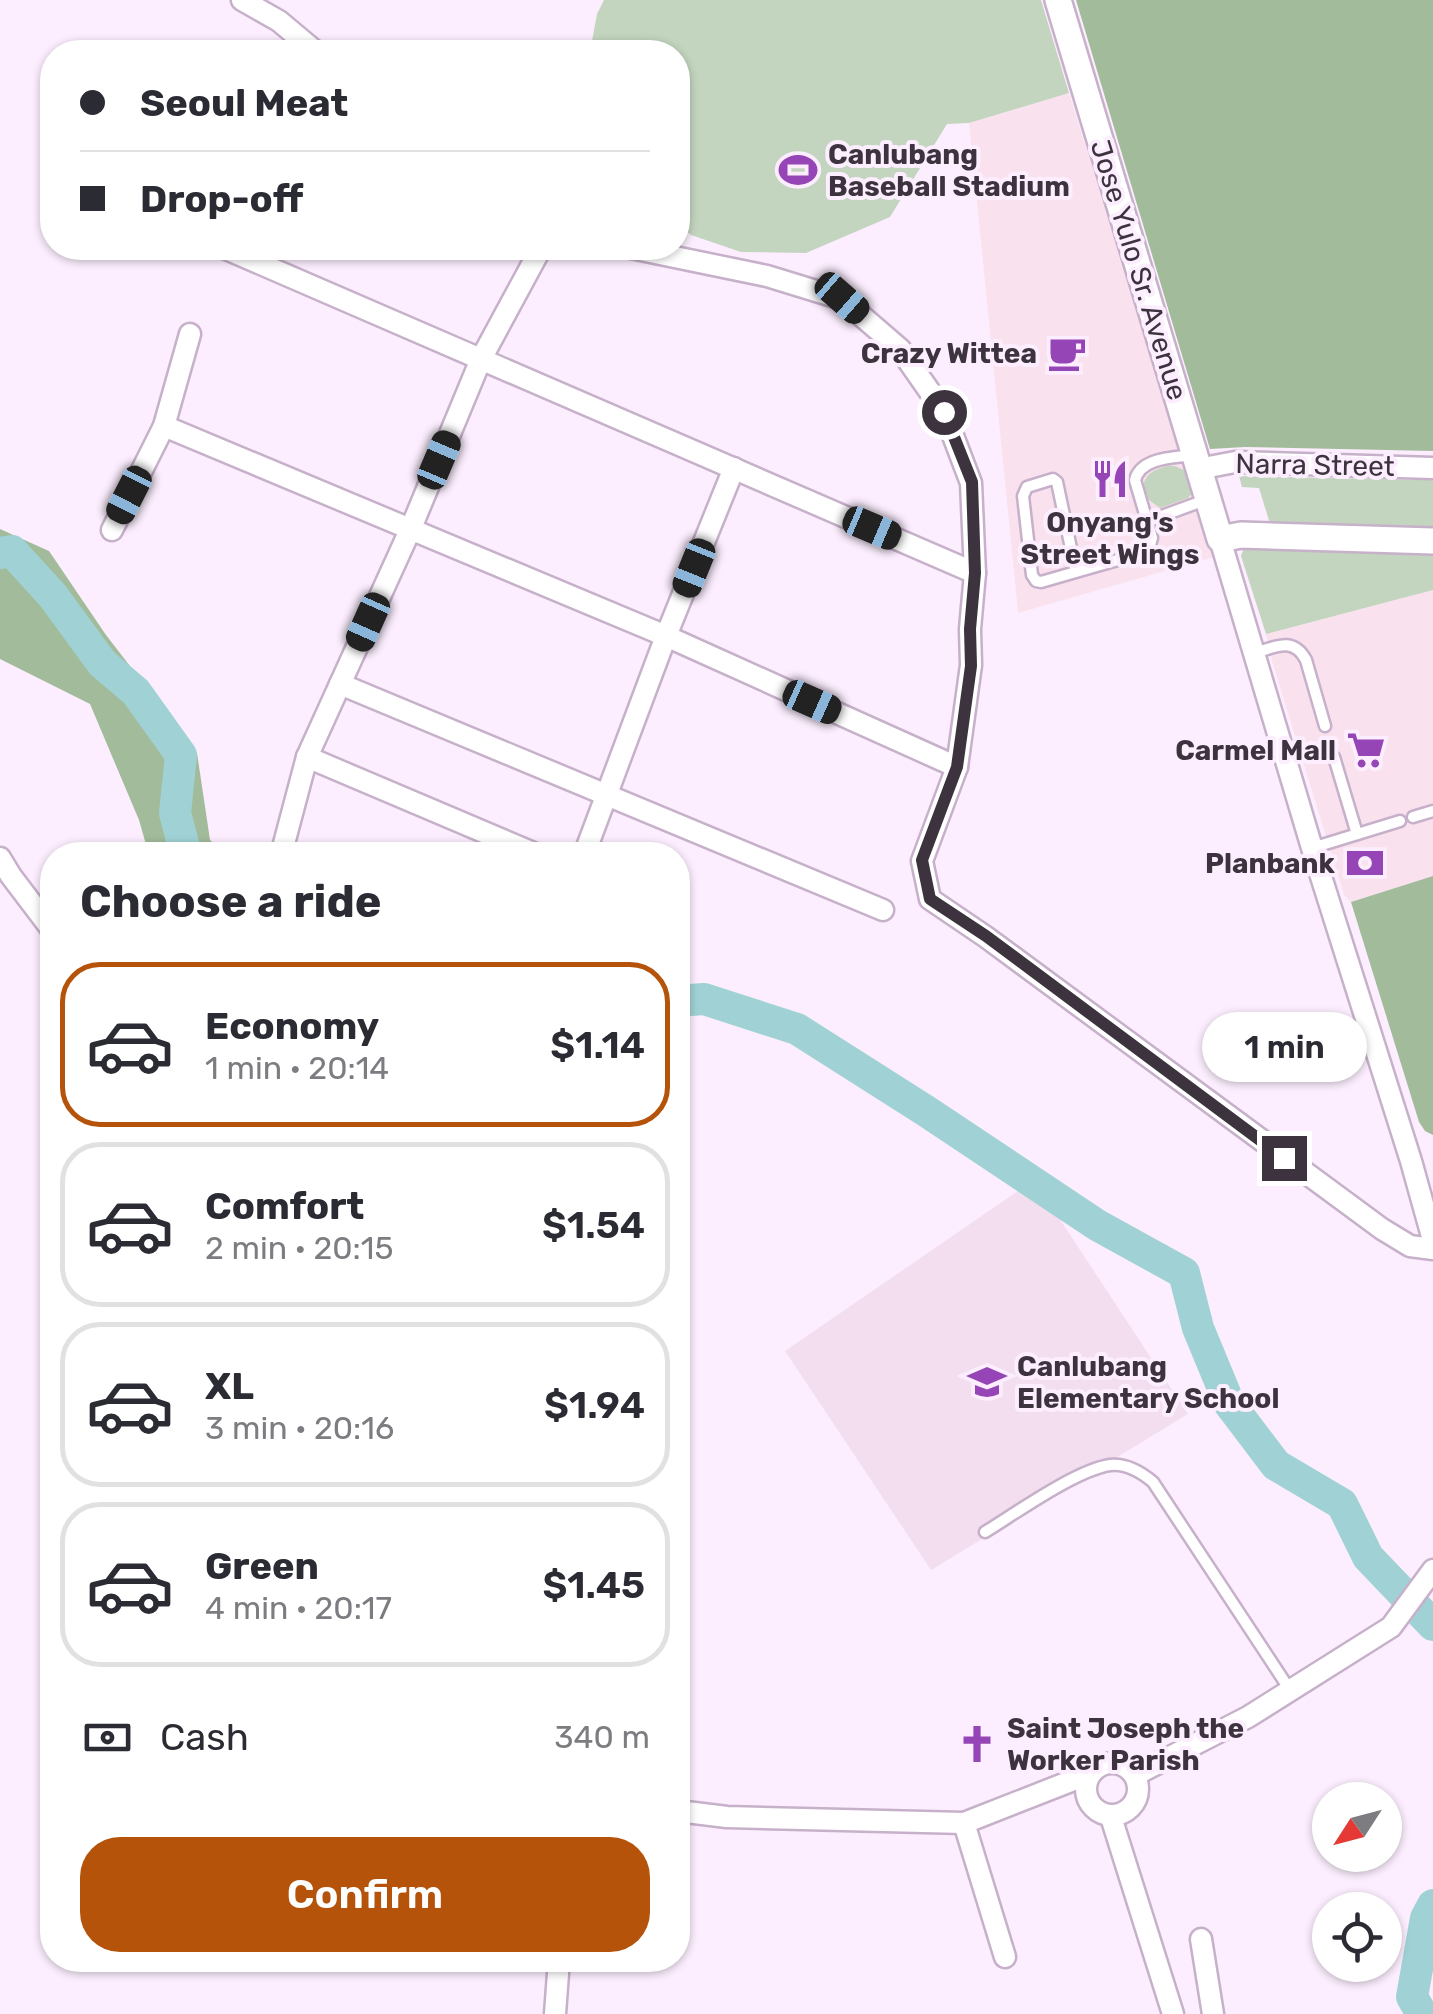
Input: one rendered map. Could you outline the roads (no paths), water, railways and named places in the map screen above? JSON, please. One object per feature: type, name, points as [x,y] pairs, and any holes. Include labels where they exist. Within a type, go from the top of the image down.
[{"type":"street","points":[[242,0],[279,21],[302,40]]},
{"type":"street","name":"Jose Yulo Sr. Avenue","points":[[1059,2],[1220,539]]},
{"type":"street","points":[[252,260],[975,573]]},
{"type":"street","points":[[284,842],[307,757],[412,528],[481,359],[535,260]]},
{"type":"street","points":[[689,260],[766,276],[842,298],[900,349],[944,412],[972,482],[975,573],[971,666],[957,767],[922,860],[930,899],[986,936],[1382,1228],[1410,1246],[1433,1250]]},
{"type":"street","points":[[112,530],[164,426],[190,334]]},
{"type":"street","points":[[164,426],[666,636],[957,767]]},
{"type":"street","name":"Narra Street","points":[[1196,462],[1433,468]]},
{"type":"street","points":[[589,842],[734,468]]},
{"type":"street","points":[[1433,541],[1241,536],[1220,539],[1433,1240]]},
{"type":"street","points":[[340,684],[883,910]]},
{"type":"street","points":[[307,757],[507,842]]},
{"type":"street","points":[[0,858],[40,914]]},
{"type":"street","points":[[1411,1161],[1433,1160]]},
{"type":"street","points":[[1135,1775],[1248,1717],[1390,1627],[1433,1570]]},
{"type":"street","points":[[690,1811],[964,1823],[1089,1774],[1103,1763],[1121,1764],[1135,1775],[1139,1794],[1129,1811],[1111,1817],[1093,1809],[1084,1792],[1089,1774]]},
{"type":"street","points":[[1111,1817],[1173,2014]]},
{"type":"street","points":[[964,1823],[1006,1958]]},
{"type":"street","points":[[1201,1939],[1213,2014]]},
{"type":"street","points":[[555,2014],[558,1972]]},
{"type":"lane","points":[[1076,572],[1059,485],[1053,479],[1025,490],[1034,580],[1040,582],[1076,572],[1146,550],[1152,538],[1136,473],[1156,461],[1196,462]]},
{"type":"lane","points":[[1148,521],[1208,499]]},
{"type":"lane","points":[[1254,654],[1285,645],[1300,650],[1325,726]]},
{"type":"lane","points":[[1334,757],[1357,834]]},
{"type":"lane","points":[[1413,817],[1433,811]]},
{"type":"lane","points":[[1312,848],[1400,821]]},
{"type":"lane","points":[[985,1532],[1079,1476],[1112,1464],[1137,1469],[1153,1482],[1290,1691]]},
{"type":"waterway","points":[[0,553],[12,551],[53,596],[102,663],[136,692],[181,755],[175,813],[183,842]]},
{"type":"waterway","points":[[690,1000],[704,999],[797,1029],[1097,1225],[1184,1273],[1198,1328],[1229,1403],[1276,1465],[1342,1504],[1368,1557],[1433,1625]]},
{"type":"waterway","points":[[1422,2014],[1412,1997],[1426,1918],[1433,1905]]},
{"type":"place","name":"Canlubang Baseball Stadium","points":[[798,170]]},
{"type":"place","name":"Crazy Wittea","points":[[1067,353]]},
{"type":"place","name":"Onyang's Street Wings","points":[[1110,479]]},
{"type":"place","name":"Carmel Mall","points":[[1366,750]]},
{"type":"place","name":"Planbank","points":[[1365,863]]},
{"type":"place","name":"Canlubang Elementary School","points":[[987,1382]]},
{"type":"place","name":"Saint Joseph the Worker Parish","points":[[977,1744]]}]
